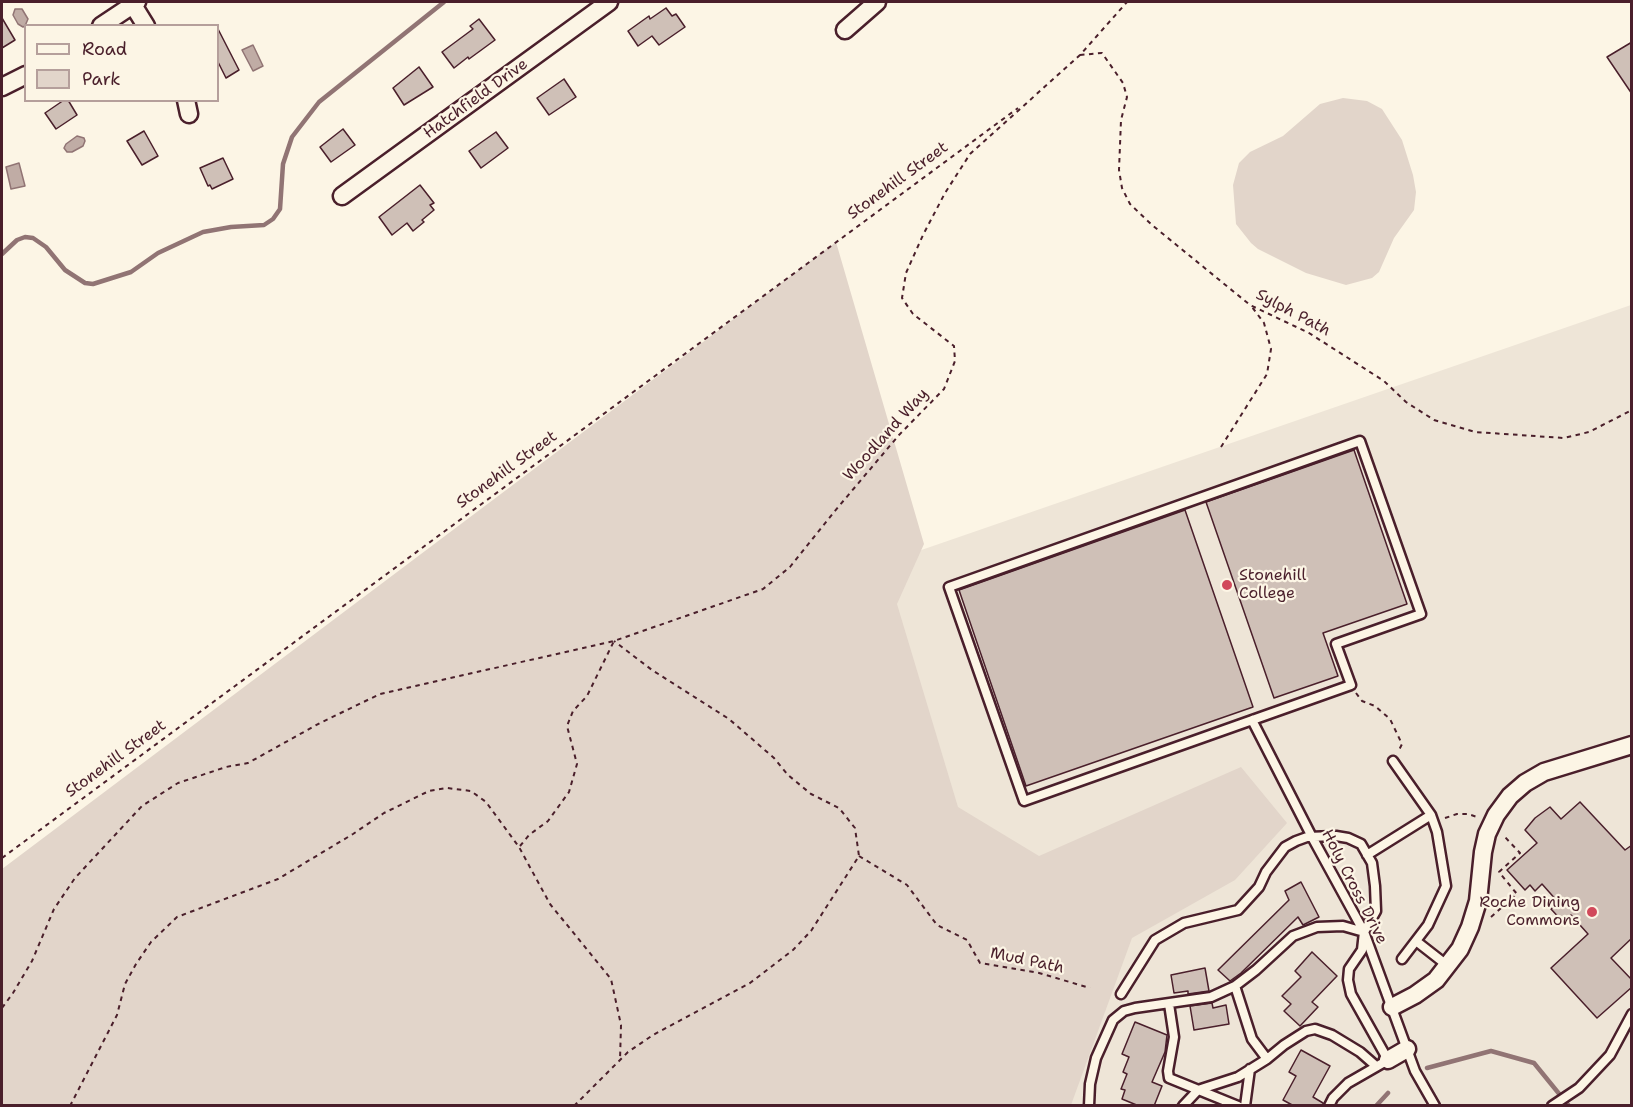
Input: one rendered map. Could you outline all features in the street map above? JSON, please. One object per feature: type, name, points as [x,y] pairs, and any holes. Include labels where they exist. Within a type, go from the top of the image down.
[{"type":"street","name":"Hatchfield Drive","points":[[342,196],[609,2]]},
{"type":"street","points":[[845,30],[877,2]]},
{"type":"street","points":[[104,24],[135,3],[145,24]]},
{"type":"street","points":[[2,87],[24,76]]},
{"type":"street","points":[[1392,1007],[1425,988],[1448,966],[1465,939],[1475,915],[1481,888],[1483,852],[1490,824],[1510,796],[1525,783],[1544,772],[1632,745]]},
{"type":"street","points":[[1382,1063],[1407,1049]]},
{"type":"lane","points":[[1360,441],[1421,614],[1336,644],[1351,685],[1024,801],[950,587],[1360,441]]},
{"type":"lane","name":"Holy Cross Drive","points":[[1252,720],[1364,932],[1415,1071],[1435,1106]]},
{"type":"lane","points":[[1393,761],[1432,818],[1437,832],[1446,886],[1428,926],[1402,959]]},
{"type":"lane","points":[[1367,855],[1432,818]]},
{"type":"lane","points":[[1121,994],[1155,940],[1184,923],[1238,910],[1260,887],[1266,872],[1285,847],[1296,841],[1312,837],[1348,838],[1361,844],[1372,863],[1376,911],[1364,932],[1362,950],[1349,969],[1348,980],[1351,994],[1382,1063]]},
{"type":"lane","points":[[1089,1106],[1090,1084],[1096,1058],[1113,1020],[1124,1011],[1211,997],[1235,986],[1293,936],[1317,927],[1343,926],[1364,932]]},
{"type":"lane","points":[[1416,941],[1448,966]]},
{"type":"lane","points":[[1235,986],[1252,1040],[1267,1059]]},
{"type":"lane","points":[[1169,1004],[1174,1037],[1168,1071],[1169,1078],[1238,1106]]},
{"type":"lane","points":[[1554,1105],[1593,1075],[1610,1055],[1632,1014]]},
{"type":"lane","points":[[1183,1106],[1198,1090],[1238,1077],[1306,1031],[1315,1029],[1332,1035],[1382,1063]]},
{"type":"lane","points":[[1329,1106],[1333,1098],[1348,1083],[1382,1063]]},
{"type":"lane","points":[[1245,1106],[1250,1069]]},
{"type":"path","points":[[1026,101],[1080,55],[1126,2]]},
{"type":"path","name":"Sylph Path","points":[[1080,55],[1102,52],[1123,83],[1127,97],[1121,120],[1119,170],[1122,188],[1130,204],[1152,225],[1250,305],[1319,339],[1384,381],[1406,402],[1434,420],[1475,432],[1564,438],[1589,432],[1632,410]]},
{"type":"path","name":"Woodland Way","points":[[614,641],[763,589],[790,567],[892,443],[944,389],[955,361],[954,346],[913,314],[902,298],[906,273],[941,201],[970,154],[1026,101]]},
{"type":"path","name":"Stonehill Street","points":[[2,858],[1026,101]]},
{"type":"path","points":[[1221,447],[1267,374],[1271,349],[1264,323],[1250,305]]},
{"type":"path","points":[[519,847],[529,835],[548,821],[569,792],[577,764],[567,726],[573,711],[587,696],[614,641]]},
{"type":"path","points":[[574,1106],[620,1060],[653,1035],[750,983],[793,950],[811,931],[859,856],[855,828],[839,808],[788,775],[774,758],[729,719],[652,670],[614,641]]},
{"type":"path","points":[[2,1008],[32,961],[54,909],[75,878],[142,806],[178,783],[226,767],[248,763],[320,723],[380,694],[614,641]]},
{"type":"path","points":[[1351,685],[1362,701],[1374,706],[1390,719],[1402,744],[1393,761]]},
{"type":"path","points":[[70,1106],[117,1015],[125,984],[136,964],[151,942],[177,916],[278,879],[384,813],[429,791],[447,788],[471,791],[486,802],[519,847],[550,904],[611,979],[621,1025],[620,1060]]},
{"type":"path","points":[[1432,818],[1468,814],[1481,819]]},
{"type":"path","name":"Mud Path","points":[[859,856],[907,885],[937,925],[967,940],[980,963],[1039,973],[1090,988]]},
{"type":"shaded area","points":[[15,9],[22,9],[28,19],[24,26],[18,24],[13,15]]},
{"type":"shaded area","points":[[253,45],[263,66],[253,71],[242,50]]},
{"type":"shaded area","points":[[77,136],[84,138],[83,146],[67,152],[64,148],[66,144]]},
{"type":"shaded area","points":[[19,163],[25,186],[11,189],[6,167]]},
{"type":"shaded area","name":"Stonehill College","points":[[1631,305],[1631,1105],[2,1106],[2,872],[12,864]]},
{"type":"green space","points":[[1343,98],[1367,101],[1382,109],[1402,140],[1416,192],[1414,210],[1394,238],[1379,272],[1372,278],[1346,285],[1306,273],[1258,249],[1251,243],[1236,224],[1233,185],[1239,163],[1250,152],[1283,136],[1320,104]]},
{"type":"green space","points":[[836,242],[924,544],[897,604],[958,807],[1039,856],[1241,767],[1287,823],[1235,880],[1132,938],[1071,1105],[2,1105],[2,869]]},
{"type":"building","points":[[666,8],[672,16],[676,14],[685,27],[659,45],[652,36],[638,46],[628,31],[649,16],[650,19]]},
{"type":"building","points":[[2,18],[15,40],[2,48]]},
{"type":"building","points":[[479,19],[495,40],[454,68],[442,52],[473,29],[470,26]]},
{"type":"building","points":[[219,31],[239,70],[226,78],[219,64]]},
{"type":"building","points":[[1632,42],[1632,94],[1607,57]]},
{"type":"building","points":[[419,67],[433,87],[404,105],[393,88]]},
{"type":"building","points":[[564,79],[576,97],[549,115],[537,98]]},
{"type":"building","points":[[61,102],[69,102],[77,115],[56,129],[45,113]]},
{"type":"building","points":[[343,129],[355,145],[331,162],[320,147]]},
{"type":"building","points":[[144,131],[158,156],[142,165],[127,141]]},
{"type":"building","points":[[496,132],[508,148],[481,168],[469,151]]},
{"type":"building","points":[[223,158],[233,179],[212,189],[210,185],[208,186],[200,168]]},
{"type":"building","points":[[420,185],[434,203],[430,205],[434,210],[413,231],[407,223],[392,235],[379,217]]},
{"type":"building","points":[[1354,450],[1407,604],[1323,633],[1338,676],[1274,698],[1206,502]]},
{"type":"building","points":[[1185,510],[1253,707],[1026,786],[959,590]]},
{"type":"building","name":"Roche Dining Commons","points":[[1580,802],[1625,850],[1632,845],[1632,938],[1611,958],[1632,980],[1632,987],[1597,1018],[1551,968],[1588,934],[1571,915],[1563,922],[1551,909],[1558,902],[1542,884],[1535,891],[1530,885],[1525,890],[1507,870],[1537,843],[1525,830],[1535,818],[1550,807],[1561,819]]},
{"type":"building","points":[[1301,882],[1319,917],[1303,925],[1298,917],[1230,981],[1218,970],[1289,900],[1285,891]]},
{"type":"building","points":[[1312,952],[1337,976],[1312,1002],[1318,1007],[1300,1026],[1284,1011],[1291,1004],[1282,996],[1301,977],[1295,971]]},
{"type":"building","points":[[1205,968],[1209,991],[1174,993],[1171,975]]},
{"type":"building","points":[[1212,1003],[1213,1008],[1226,1005],[1229,1024],[1194,1030],[1190,1006]]},
{"type":"building","points":[[1135,1022],[1167,1035],[1165,1052],[1152,1082],[1162,1086],[1154,1106],[1139,1106],[1122,1099],[1125,1090],[1121,1089],[1127,1074],[1123,1072],[1129,1057],[1122,1054]]},
{"type":"building","points":[[1301,1050],[1330,1066],[1313,1097],[1323,1103],[1323,1106],[1294,1106],[1283,1100],[1296,1076],[1289,1072]]},
{"type":"waterway","points":[[2,254],[17,240],[25,237],[33,238],[46,247],[65,270],[85,283],[93,284],[131,272],[158,253],[203,232],[264,225],[273,219],[280,209],[283,164],[292,137],[319,102],[444,2]]},
{"type":"waterway","points":[[1427,1068],[1491,1051],[1534,1063],[1569,1106]]},
{"type":"waterway","points":[[1376,1106],[1388,1093]]},
{"type":"place","name":"Stonehill College","points":[[1227,585]]},
{"type":"place","name":"Roche Dining Commons","points":[[1592,912]]}]
